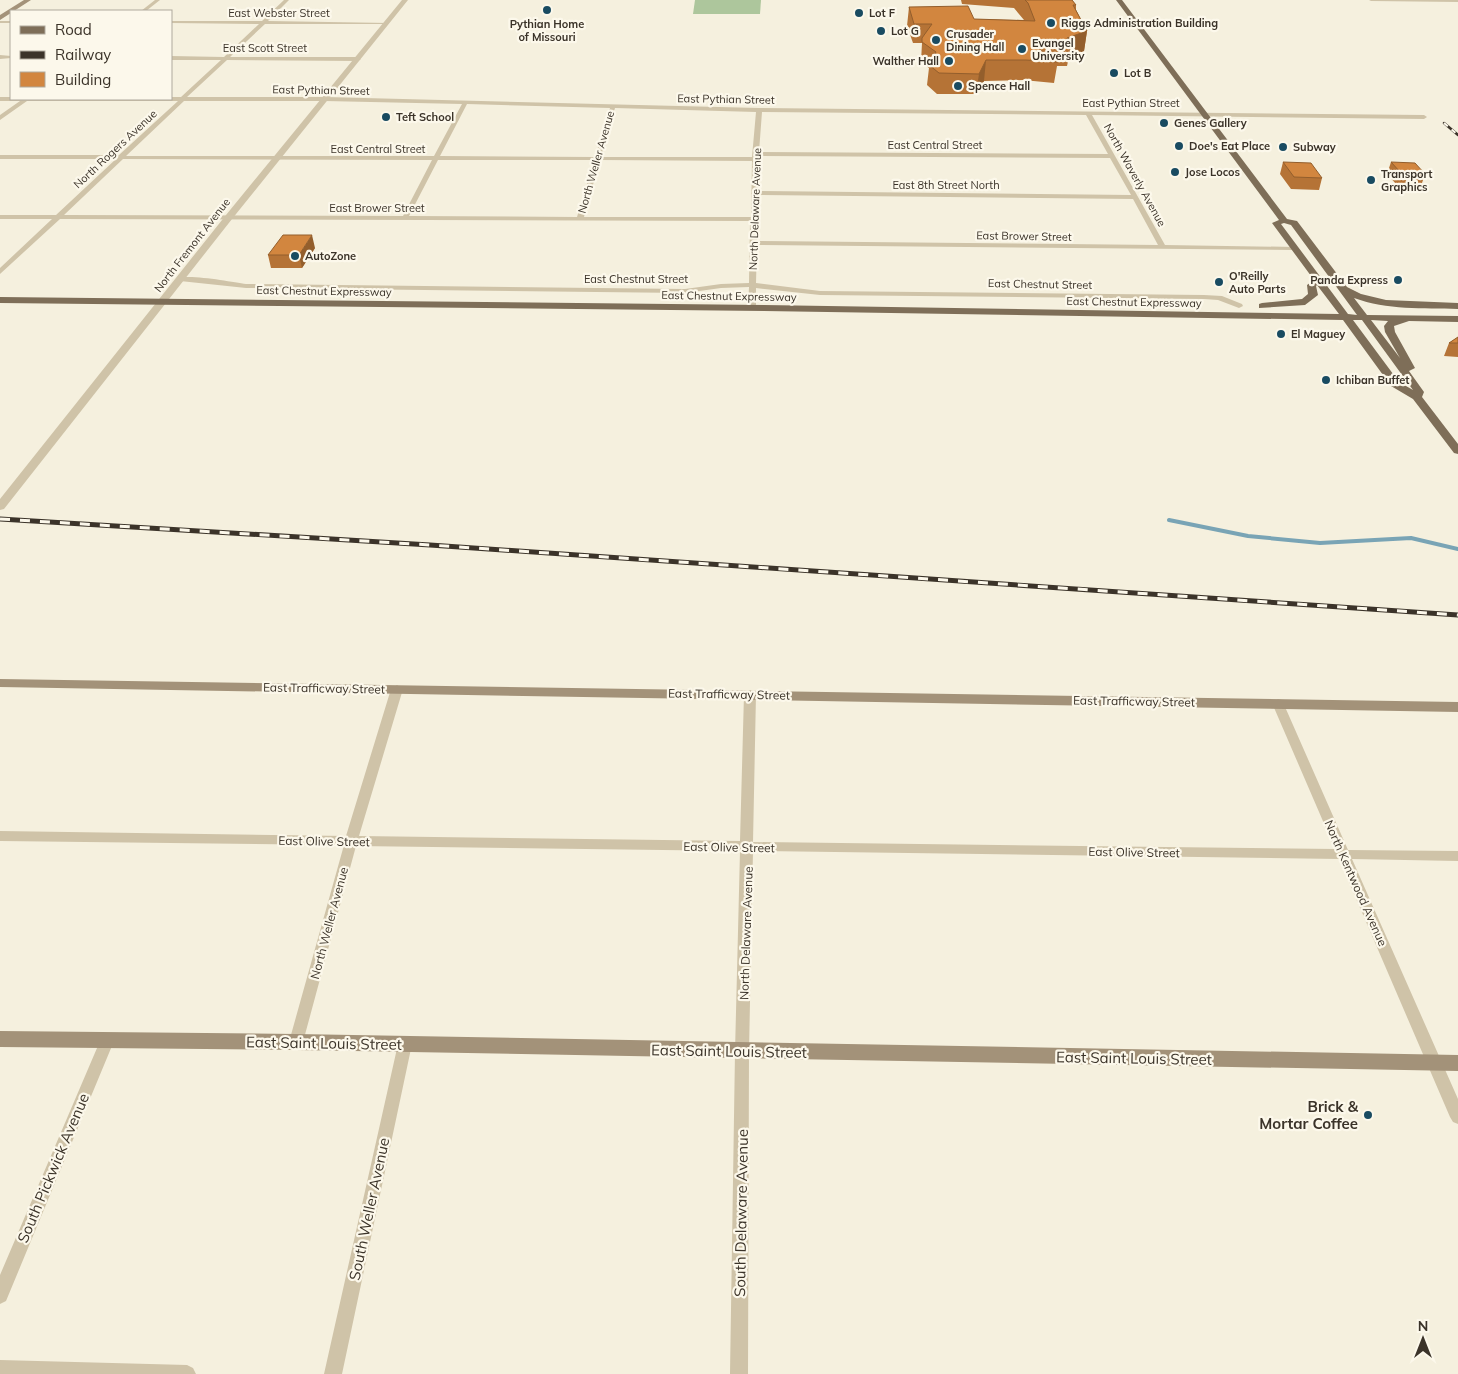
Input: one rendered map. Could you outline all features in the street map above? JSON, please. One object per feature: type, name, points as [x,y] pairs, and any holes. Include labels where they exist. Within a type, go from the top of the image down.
[{"type":"main road","points":[[12,10],[28,0]]},
{"type":"main road","points":[[1119,0],[1284,220],[1294,223],[1343,286],[1413,383],[1419,392],[1417,397]]},
{"type":"main road","points":[[1284,220],[1276,223],[1361,339],[1395,384],[1417,397],[1458,451]]},
{"type":"main road","points":[[1262,306],[1305,302],[1313,295],[1311,285],[1318,281]]},
{"type":"main road","points":[[1343,286],[1360,296],[1393,303],[1458,306]]},
{"type":"main road","name":"East Chestnut Expressway","points":[[0,292],[166,297],[752,304],[1337,307],[1362,312],[1416,318],[1458,318]]},
{"type":"main road","name":"East Chestnut Expressway","points":[[0,300],[166,297]]},
{"type":"main road","name":"East Chestnut Expressway","points":[[752,304],[1344,316],[1362,312],[1458,309]]},
{"type":"main road","points":[[1125,313],[1156,317],[1315,321],[1344,327],[1361,339]]},
{"type":"main road","points":[[1413,383],[1411,368],[1390,332],[1389,326],[1397,320],[1416,318]]},
{"type":"main road","name":"East Trafficway Street","points":[[0,683],[1458,707]]},
{"type":"main road","name":"East Saint Louis Street","points":[[0,1039],[296,1042],[742,1052],[1458,1063]]},
{"type":"street","points":[[144,10],[158,0]]},
{"type":"street","name":"North Rogers Avenue","points":[[0,272],[287,0]]},
{"type":"street","name":"North Fremont Avenue","points":[[0,507],[229,217],[405,0]]},
{"type":"street","points":[[1371,0],[1458,1]]},
{"type":"street","name":"East Webster Street","points":[[172,22],[387,23]]},
{"type":"street","name":"East Scott Street","points":[[172,58],[358,59]]},
{"type":"street","name":"East Pythian Street","points":[[172,99],[325,100],[760,110],[1424,117]]},
{"type":"street","points":[[0,118],[26,100]]},
{"type":"street","points":[[405,218],[465,103]]},
{"type":"street","name":"North Weller Avenue","points":[[580,218],[599,160],[613,106]]},
{"type":"street","name":"North Delaware Avenue","points":[[752,304],[756,156],[760,110]]},
{"type":"street","name":"North Waverly Avenue","points":[[1088,113],[1163,247]]},
{"type":"street","name":"East Central Street","points":[[0,157],[599,160],[756,156],[1113,156]]},
{"type":"street","name":"East 8th Street North","points":[[756,193],[1136,196]]},
{"type":"street","name":"East Brower Street","points":[[0,217],[754,219]]},
{"type":"street","name":"East Brower Street","points":[[754,243],[1293,248]]},
{"type":"street","name":"East Chestnut Street","points":[[180,279],[246,286],[685,291],[722,285],[752,285],[779,286],[820,293],[1204,297],[1219,298],[1239,306]]},
{"type":"street","name":"North Weller Avenue","points":[[296,1042],[351,842],[397,689]]},
{"type":"street","name":"North Delaware Avenue","points":[[742,1052],[750,694]]},
{"type":"street","name":"North Kentwood Avenue","points":[[1278,703],[1458,1117]]},
{"type":"street","name":"East Olive Street","points":[[0,836],[1458,856]]},
{"type":"street","name":"South Pickwick Avenue","points":[[0,1295],[107,1041]]},
{"type":"street","name":"South Weller Avenue","points":[[333,1374],[405,1044]]},
{"type":"street","name":"South Delaware Avenue","points":[[739,1374],[742,1052]]},
{"type":"street","points":[[0,1369],[187,1374]]},
{"type":"green space","points":[[695,0],[761,0],[760,14],[693,14]]},
{"type":"building","points":[[1025,0],[1072,0],[1087,31],[1067,38],[1070,46],[1034,45],[1057,62],[986,60],[979,74],[939,73],[929,65],[936,52],[922,42],[922,38],[932,24],[914,24],[909,7],[968,6],[974,19],[1035,21]]},
{"type":"building","points":[[1283,162],[1311,163],[1322,178],[1294,177]]},
{"type":"building","points":[[1391,162],[1415,163],[1425,174],[1401,173]]},
{"type":"building","points":[[283,235],[312,235],[299,255],[268,255]]},
{"type":"building","points":[[1458,337],[1458,343],[1449,343]]},
{"type":"waterway","points":[[1169,520],[1248,536],[1320,543],[1411,538],[1458,549]]},
{"type":"railway","points":[[1444,123],[1458,135]]},
{"type":"railway","points":[[0,519],[430,545],[1458,615]]},
{"type":"place","name":"Pythian Home of Missouri","points":[[547,10]]},
{"type":"place","name":"Lot F","points":[[859,13]]},
{"type":"place","name":"Riggs Administration Building","points":[[1051,23]]},
{"type":"place","name":"Lot G","points":[[881,31]]},
{"type":"place","name":"Crusader Dining Hall","points":[[936,40]]},
{"type":"place","name":"Evangel University","points":[[1022,49]]},
{"type":"place","name":"Walther Hall","points":[[949,61]]},
{"type":"place","name":"Lot B","points":[[1114,73]]},
{"type":"place","name":"Spence Hall","points":[[958,86]]},
{"type":"place","name":"Teft School","points":[[386,117]]},
{"type":"place","name":"Genes Gallery","points":[[1164,123]]},
{"type":"place","name":"Doe's Eat Place","points":[[1179,146]]},
{"type":"place","name":"Subway","points":[[1283,147]]},
{"type":"place","name":"Jose Locos","points":[[1175,172]]},
{"type":"place","name":"Transport Graphics","points":[[1371,180]]},
{"type":"place","name":"AutoZone","points":[[295,256]]},
{"type":"place","name":"Panda Express","points":[[1398,280]]},
{"type":"place","name":"O'Reilly Auto Parts","points":[[1219,282]]},
{"type":"place","name":"El Maguey","points":[[1281,334]]},
{"type":"place","name":"Ichiban Buffet","points":[[1326,380]]},
{"type":"place","name":"Brick & Mortar Coffee","points":[[1368,1115]]}]
